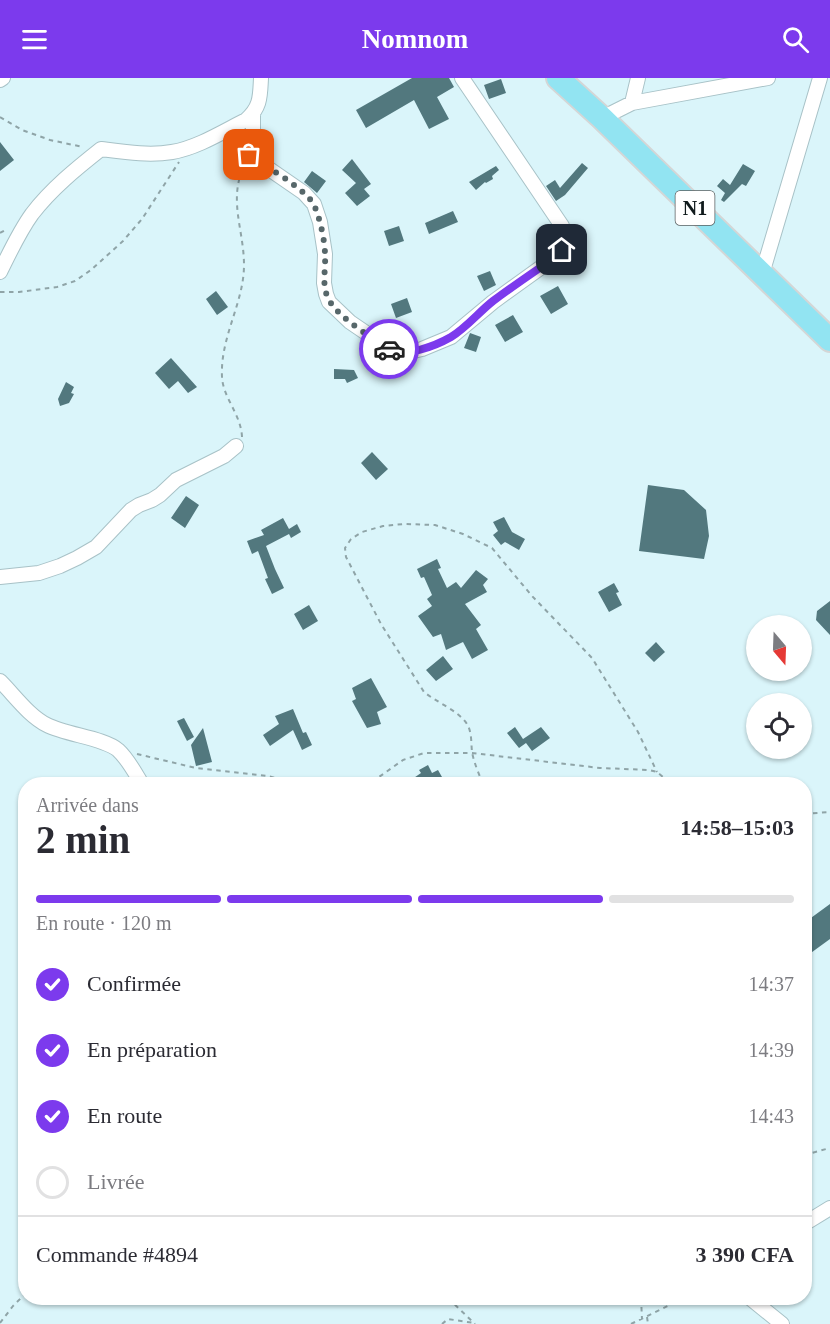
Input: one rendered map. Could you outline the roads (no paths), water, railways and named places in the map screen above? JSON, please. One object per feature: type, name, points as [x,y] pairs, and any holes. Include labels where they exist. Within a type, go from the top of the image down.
[{"type":"highway","name":"N1","points":[[558,78],[830,340]]},
{"type":"street","points":[[0,272],[14,243],[39,206],[80,165],[101,149],[151,153],[189,148],[246,120],[253,114],[260,98],[261,78]]},
{"type":"street","points":[[253,114],[253,139],[249,155],[304,193],[314,204],[326,254],[324,283],[330,302],[350,322],[394,352],[409,352],[451,337],[562,250],[564,238],[562,226],[462,78]]},
{"type":"street","points":[[632,103],[638,78]]},
{"type":"street","points":[[602,118],[632,103],[768,78]]},
{"type":"street","points":[[762,274],[820,78]]},
{"type":"street","points":[[0,577],[39,573],[60,567],[96,548],[131,510],[160,495],[176,480],[224,456],[236,446]]},
{"type":"street","points":[[0,681],[33,716],[45,724],[117,749],[137,777]]},
{"type":"street","points":[[812,1219],[830,1208]]},
{"type":"street","points":[[759,1305],[782,1324]]}]
